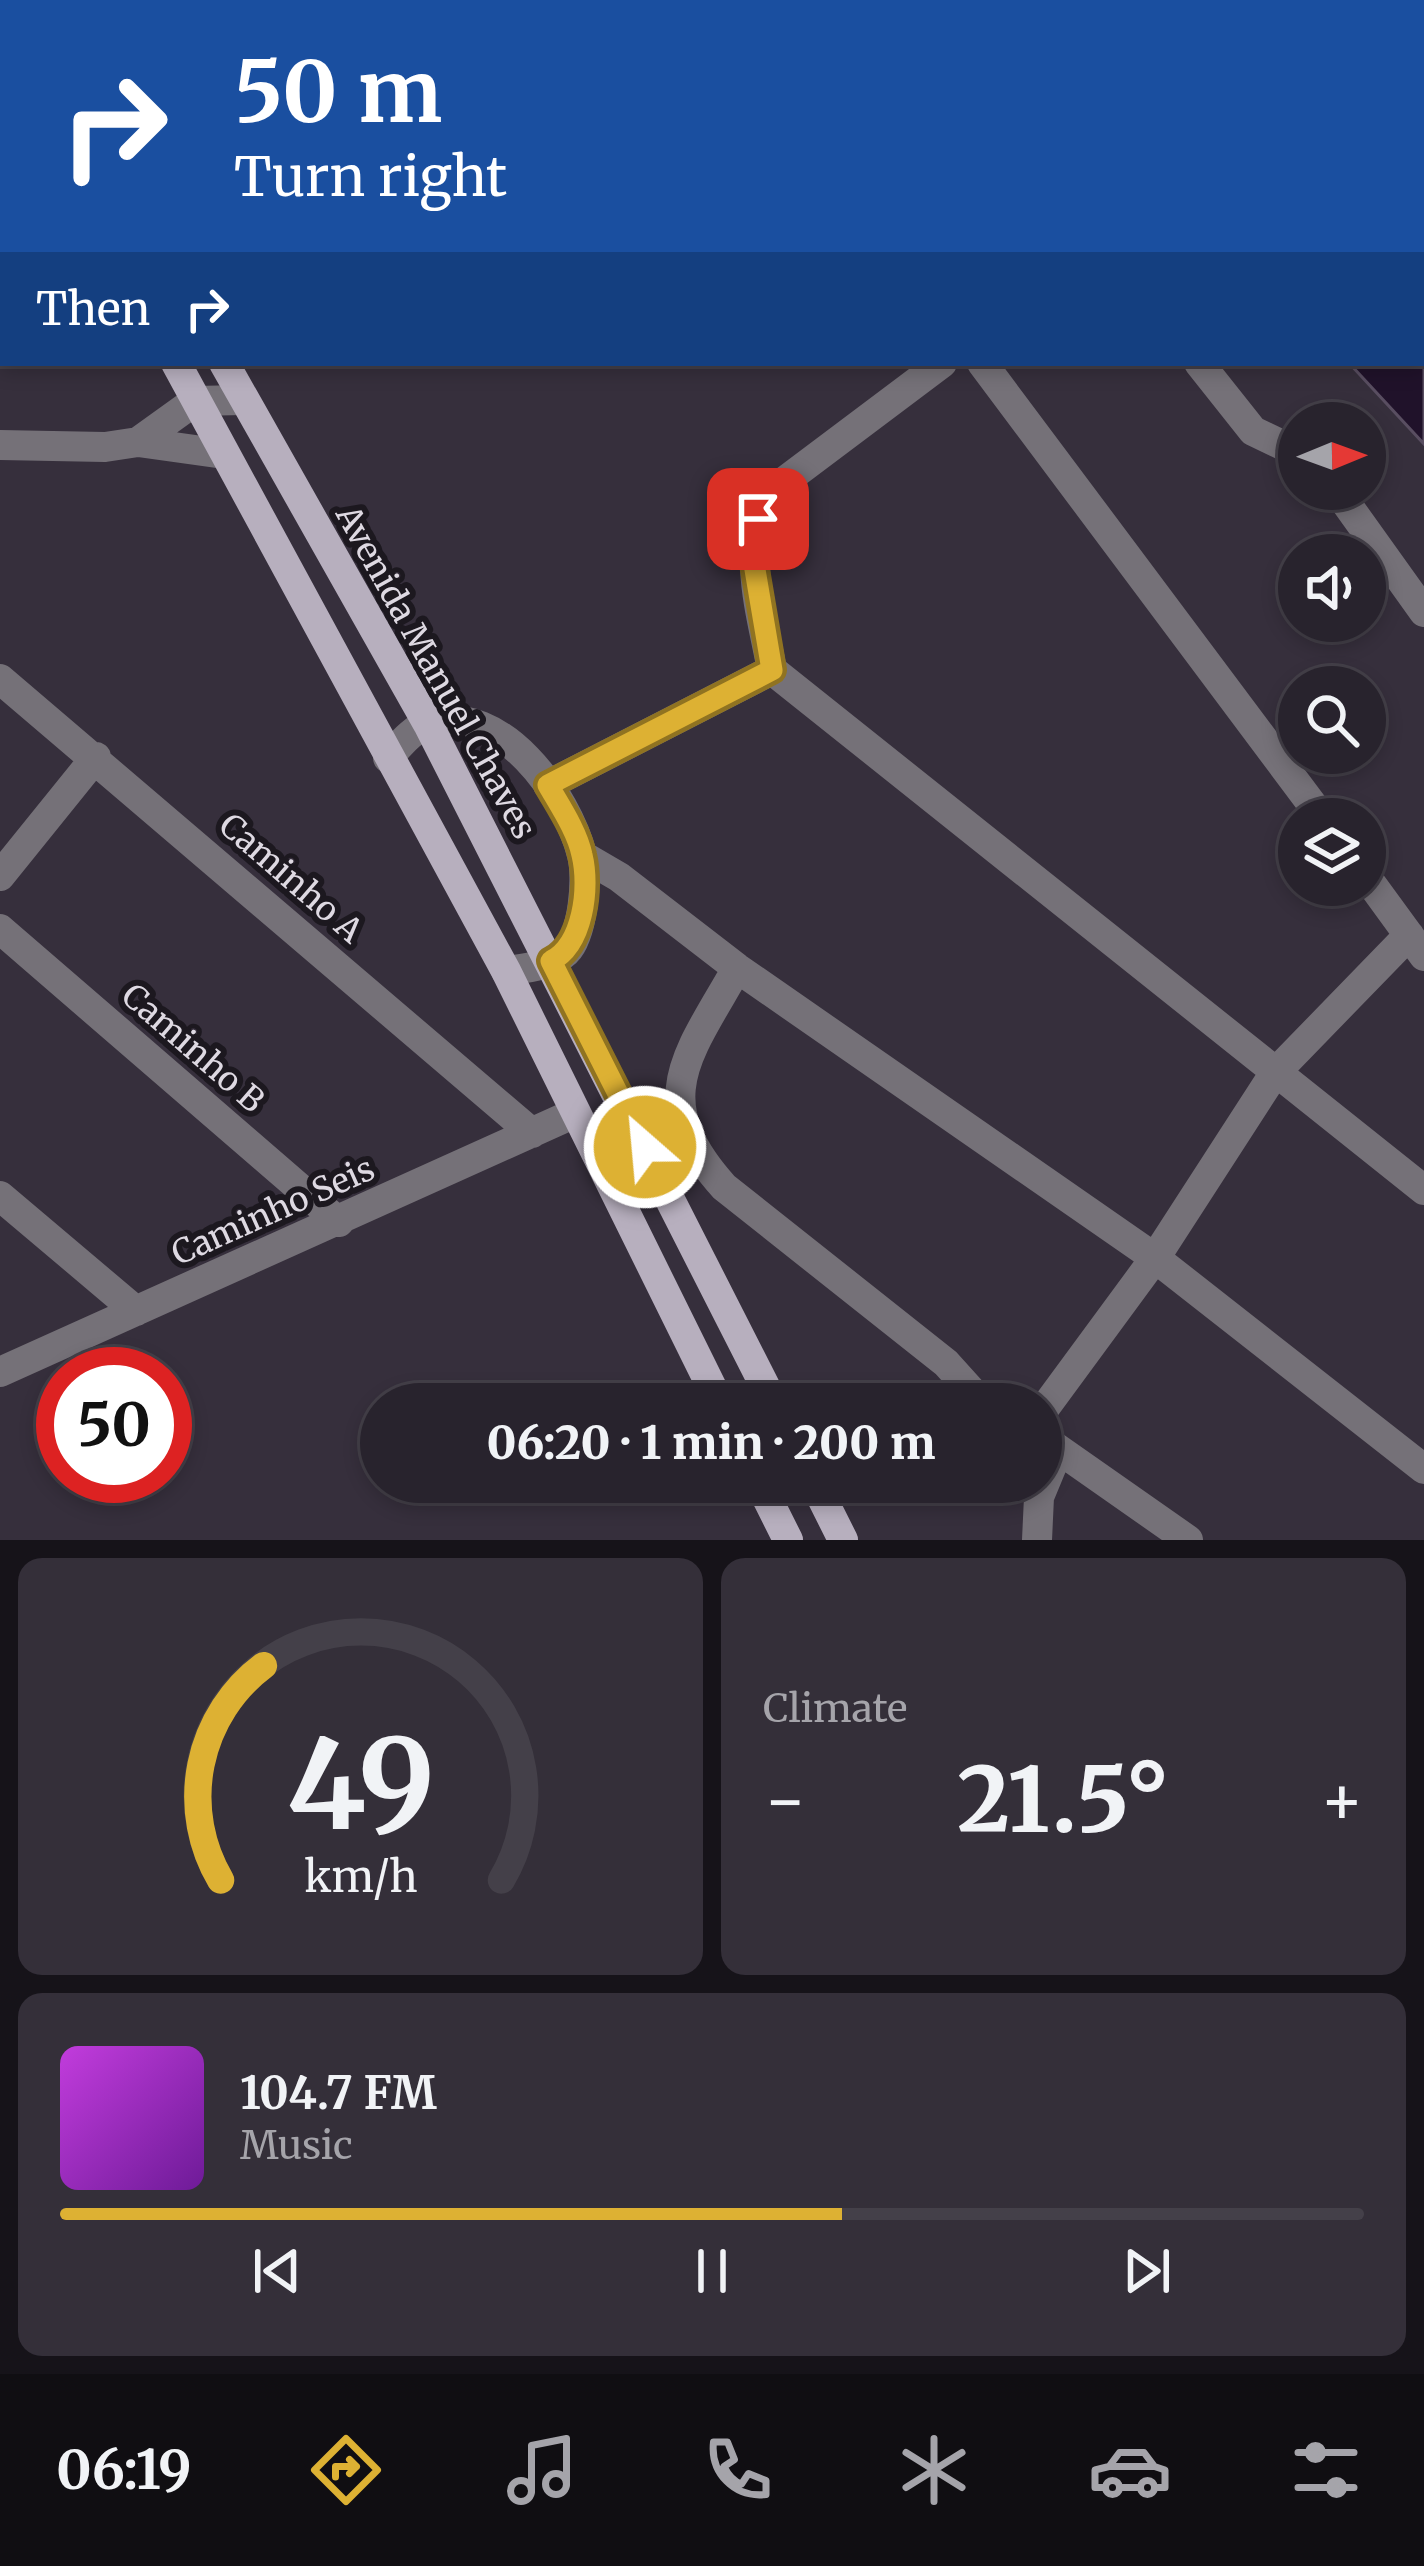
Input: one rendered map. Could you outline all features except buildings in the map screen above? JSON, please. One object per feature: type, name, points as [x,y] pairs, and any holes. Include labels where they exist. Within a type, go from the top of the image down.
[{"type":"main road","points":[[178,366],[506,971],[710,1383]]},
{"type":"main road","name":"Avenida Manuel Chaves","points":[[226,366],[428,724],[763,1383]]},
{"type":"main road","points":[[770,1503],[788,1540]]},
{"type":"main road","points":[[824,1503],[843,1540]]},
{"type":"street","points":[[938,366],[770,493],[758,519],[752,552],[772,670],[1424,1190]]},
{"type":"street","points":[[984,366],[1307,798]]},
{"type":"street","points":[[1201,366],[1253,431],[1278,443]]},
{"type":"street","points":[[138,442],[195,400],[243,400]]},
{"type":"street","points":[[0,445],[104,447],[138,442],[224,454]]},
{"type":"street","points":[[1351,510],[1424,612]]},
{"type":"street","points":[[548,785],[772,670]]},
{"type":"street","name":"Caminho A","points":[[0,679],[532,1133]]},
{"type":"street","points":[[388,758],[407,737],[428,724],[460,719],[512,744],[548,785],[583,856],[582,915],[572,946],[551,961],[506,971]]},
{"type":"street","points":[[0,876],[96,757]]},
{"type":"street","points":[[583,856],[1155,1258],[1424,1468]]},
{"type":"street","points":[[1062,1384],[1155,1258],[1274,1074],[1417,945],[1386,903]]},
{"type":"street","name":"Caminho B","points":[[6,948],[339,1222]]},
{"type":"street","points":[[737,968],[683,1064],[681,1122],[698,1158],[724,1187],[946,1363],[964,1383]]},
{"type":"street","name":"Caminho Seis","points":[[0,1372],[575,1113]]},
{"type":"street","points":[[1398,1170],[1424,1151]]},
{"type":"street","points":[[0,1196],[136,1311]]},
{"type":"street","points":[[1062,1453],[1188,1540]]},
{"type":"street","points":[[1037,1540],[1040,1503]]},
{"type":"shaded area","points":[[1352,366],[1424,366],[1424,444]]},
{"type":"route","points":[[645,1147],[551,961],[572,946],[582,915],[583,856],[548,785],[772,670],[752,552],[758,519]]}]
